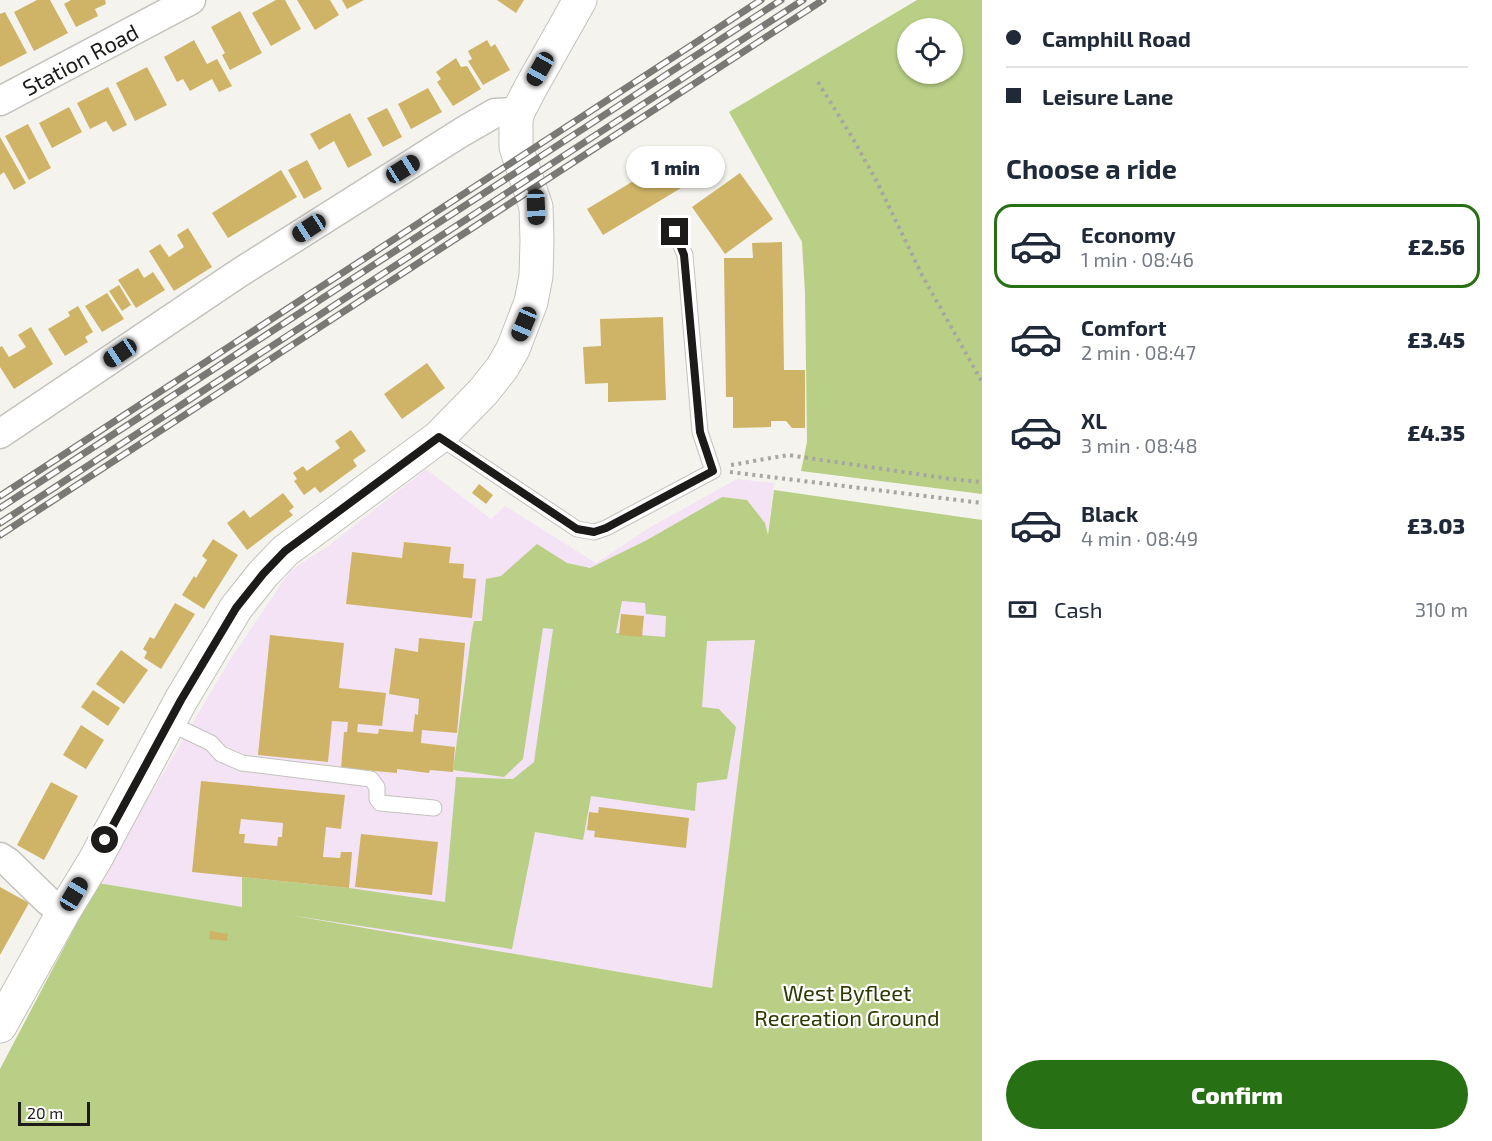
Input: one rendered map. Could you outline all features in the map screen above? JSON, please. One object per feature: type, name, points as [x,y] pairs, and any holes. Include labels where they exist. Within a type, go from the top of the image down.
[{"type":"street","name":"Station Road","points":[[0,101],[191,0]]},
{"type":"street","points":[[0,1026],[95,860],[169,723],[236,608],[285,551],[439,437],[483,392],[502,368],[513,349],[531,302],[536,276],[536,207],[516,147],[518,112],[580,0]]},
{"type":"street","points":[[0,434],[239,273],[452,138],[495,113],[518,112]]},
{"type":"street","points":[[0,857],[48,901],[64,911]]},
{"type":"lane","points":[[439,437],[577,529],[586,532],[606,528],[713,471],[700,432],[684,255],[675,232]]},
{"type":"lane","points":[[169,723],[212,743],[221,754],[242,763],[370,779],[377,787],[377,799],[380,803],[434,808]]},
{"type":"path","points":[[818,82],[862,154],[922,275],[982,382]]},
{"type":"path","points":[[713,471],[735,463],[788,454],[982,482]]},
{"type":"shaded area","points":[[426,469],[491,519],[505,506],[596,563],[649,528],[737,479],[774,483],[712,988],[98,883],[230,660],[290,571],[331,544]]},
{"type":"green space","points":[[917,0],[982,0],[982,494],[801,471],[807,442],[802,242],[729,112]]},
{"type":"green space","name":"West Byfleet Recreation Ground","points":[[774,490],[982,520],[982,1141],[0,1141],[0,1069],[98,883],[242,907],[242,877],[349,888],[445,902],[456,777],[513,779],[534,762],[553,629],[543,628],[523,759],[504,777],[453,770],[472,630],[474,621],[482,621],[486,579],[501,576],[537,544],[567,563],[590,568],[647,540],[722,497],[747,500],[765,523],[768,535]],"holes":[[[622,601],[645,603],[646,614],[666,616],[665,637],[616,633]],[[755,640],[712,988],[289,915],[512,949],[535,832],[583,840],[591,796],[695,811],[697,783],[727,779],[736,727],[719,709],[702,707],[707,641]]]},
{"type":"building","points":[[37,0],[50,0],[68,33],[34,51],[14,12]]},
{"type":"building","points":[[71,0],[105,0],[106,4],[95,9],[98,16],[76,27],[64,4]]},
{"type":"building","points":[[276,0],[285,0],[301,29],[271,46],[252,13]]},
{"type":"building","points":[[297,0],[330,0],[339,15],[315,30]]},
{"type":"building","points":[[342,0],[364,0],[347,9]]},
{"type":"building","points":[[497,0],[524,0],[516,13]]},
{"type":"building","points":[[240,11],[262,53],[230,70],[222,55],[225,53],[211,27]]},
{"type":"building","points":[[5,12],[27,53],[0,67],[0,14]]},
{"type":"building","points":[[194,40],[207,64],[217,59],[232,86],[219,92],[212,79],[190,91],[183,79],[177,82],[164,57]]},
{"type":"building","points":[[487,40],[491,47],[495,44],[510,70],[483,85],[468,61],[472,59],[468,51]]},
{"type":"building","points":[[456,58],[461,67],[467,66],[481,89],[453,106],[437,82],[441,79],[436,72]]},
{"type":"building","points":[[147,67],[167,105],[135,121],[116,83]]},
{"type":"building","points":[[108,87],[127,125],[113,132],[106,121],[90,129],[77,103]]},
{"type":"building","points":[[428,88],[442,112],[411,129],[398,104]]},
{"type":"building","points":[[69,107],[82,132],[52,148],[39,123]]},
{"type":"building","points":[[387,108],[402,137],[383,147],[367,118]]},
{"type":"building","points":[[350,113],[372,155],[348,168],[334,141],[319,150],[310,134]]},
{"type":"building","points":[[28,124],[51,168],[29,180],[5,136]]},
{"type":"building","points":[[0,137],[26,183],[14,190],[4,172],[0,175]]},
{"type":"building","points":[[675,156],[691,182],[603,235],[587,209]]},
{"type":"building","points":[[307,160],[322,189],[304,199],[288,170]]},
{"type":"building","points":[[281,170],[297,197],[228,238],[212,213]]},
{"type":"building","points":[[740,173],[773,219],[725,254],[692,207]]},
{"type":"building","points":[[188,228],[212,267],[174,291],[149,251],[160,244],[169,257],[184,247],[177,235]]},
{"type":"building","points":[[782,242],[784,370],[805,370],[805,428],[792,428],[786,421],[771,421],[771,427],[733,428],[733,397],[726,397],[724,258],[753,258],[752,243]]},
{"type":"building","points":[[138,268],[144,278],[153,272],[165,290],[136,308],[118,280]]},
{"type":"building","points":[[119,285],[131,305],[122,311],[109,291]]},
{"type":"building","points":[[107,293],[124,319],[102,332],[85,306]]},
{"type":"building","points":[[78,306],[93,332],[85,337],[88,342],[65,356],[48,329],[70,316],[68,312]]},
{"type":"building","points":[[663,317],[666,400],[608,402],[608,383],[585,384],[583,347],[601,346],[600,319]]},
{"type":"building","points":[[31,327],[53,364],[14,389],[0,367],[0,347],[2,346],[9,357],[26,347],[18,335]]},
{"type":"building","points":[[427,363],[445,388],[402,419],[384,394]]},
{"type":"building","points":[[351,430],[366,451],[353,460],[357,466],[320,493],[315,487],[304,495],[294,481],[297,479],[293,473],[303,466],[307,471],[340,448],[335,441]]},
{"type":"building","points":[[479,484],[493,495],[486,504],[472,493]]},
{"type":"building","points":[[283,493],[294,507],[289,511],[293,515],[247,550],[227,523],[244,510],[250,518]]},
{"type":"building","points":[[213,539],[238,555],[204,609],[182,595],[207,560],[202,556]]},
{"type":"building","points":[[404,542],[451,547],[449,563],[464,564],[463,578],[476,579],[472,618],[346,604],[352,552],[402,558]]},
{"type":"building","points":[[175,603],[195,614],[161,669],[144,658],[147,652],[143,649],[150,637],[154,639]]},
{"type":"building","points":[[621,614],[644,616],[642,637],[619,635]]},
{"type":"building","points":[[270,635],[344,643],[339,688],[386,693],[382,726],[358,724],[357,732],[378,734],[379,729],[413,732],[415,714],[418,715],[419,699],[389,694],[395,648],[418,652],[419,638],[465,643],[457,733],[422,730],[421,743],[455,747],[453,772],[430,770],[429,773],[397,769],[397,773],[341,768],[344,732],[347,732],[348,722],[332,721],[328,762],[258,755]]},
{"type":"building","points":[[121,650],[148,670],[124,704],[96,684]]},
{"type":"building","points":[[93,690],[120,708],[108,726],[81,707]]},
{"type":"building","points":[[81,725],[104,740],[86,769],[63,755]]},
{"type":"building","points":[[201,781],[345,795],[341,829],[326,827],[323,857],[340,858],[341,852],[352,852],[349,888],[192,872]],"holes":[[[241,819],[283,823],[282,837],[278,837],[277,846],[244,843],[245,834],[239,834]]]},
{"type":"building","points":[[51,782],[78,796],[44,860],[17,845]]},
{"type":"building","points":[[599,807],[689,818],[686,848],[594,837],[595,831],[587,830],[589,812],[598,813]]},
{"type":"building","points":[[361,834],[438,842],[432,895],[355,887]]},
{"type":"building","points":[[0,887],[29,903],[0,955]]},
{"type":"building","points":[[210,931],[228,934],[227,941],[209,939]]},
{"type":"railway","points":[[0,496],[761,0]]},
{"type":"railway","points":[[0,508],[781,0]]},
{"type":"railway","points":[[0,523],[803,0]]},
{"type":"railway","points":[[0,535],[823,0]]},
{"type":"route","points":[[105,840],[181,700],[236,608],[263,574],[285,551],[439,437],[577,529],[586,532],[606,528],[713,471],[700,432],[684,255],[675,232]]}]
